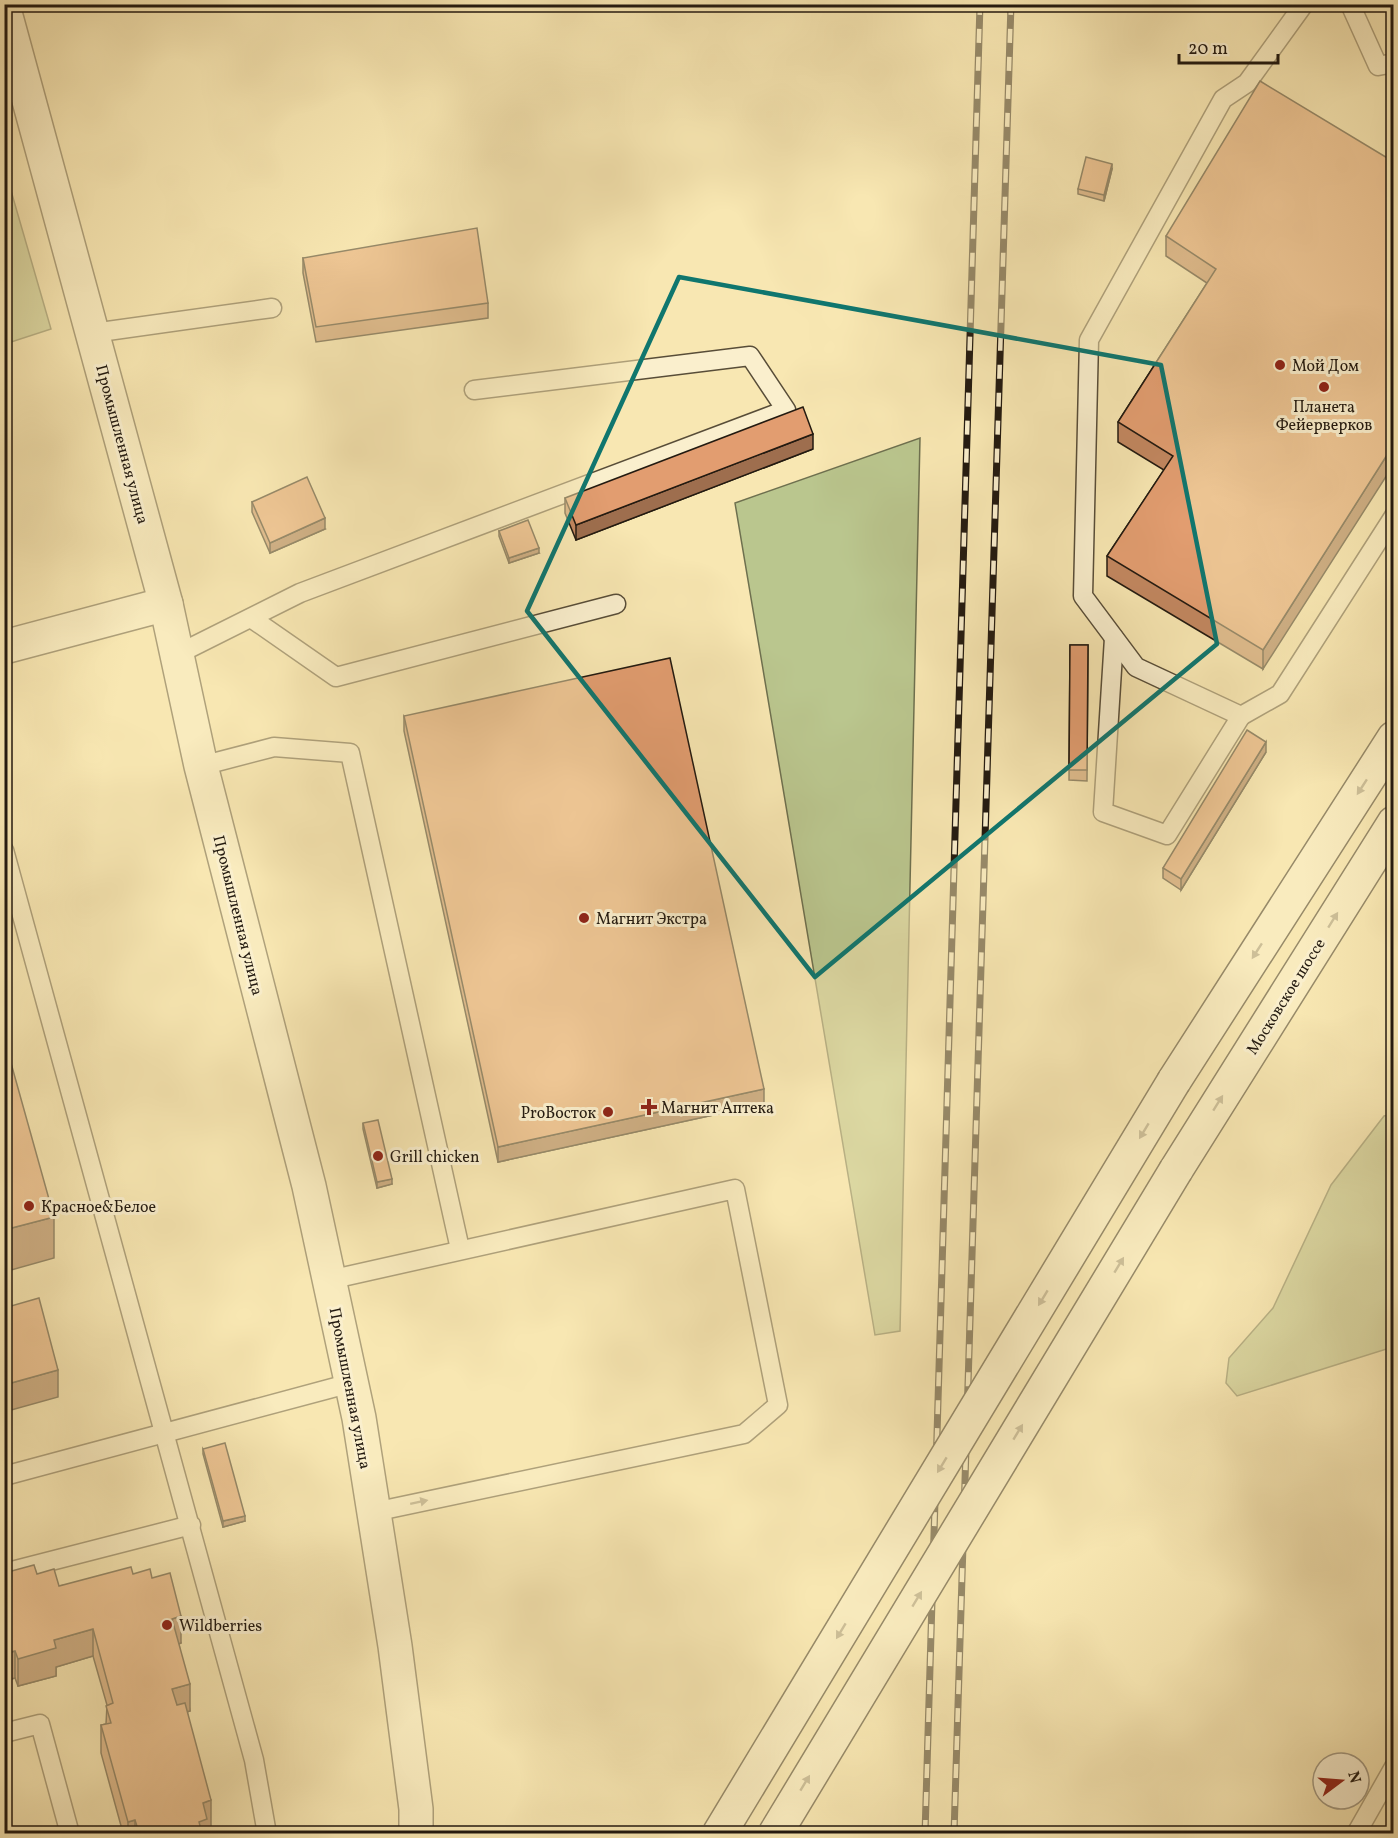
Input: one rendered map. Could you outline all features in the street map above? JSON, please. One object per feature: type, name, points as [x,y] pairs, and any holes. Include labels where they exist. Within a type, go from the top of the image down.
[{"type":"main road","name":"Промышленная улица","points":[[4,9],[166,604],[201,766],[309,1186],[351,1383],[374,1512],[395,1646],[416,1809],[416,1833]]},
{"type":"main road","points":[[4,647],[166,604]]},
{"type":"main road","points":[[719,1833],[1174,1081],[1394,738]]},
{"type":"main road","name":"Московское шоссе","points":[[775,1833],[1176,1170],[1394,823]]},
{"type":"lane","points":[[1241,716],[1136,667],[1083,596],[1089,340],[1223,99],[1247,83],[1304,4]]},
{"type":"lane","points":[[1350,4],[1378,66],[1394,63]]},
{"type":"lane","points":[[93,333],[272,308]]},
{"type":"lane","points":[[178,654],[300,593],[786,410],[750,356],[474,390]]},
{"type":"lane","points":[[1114,638],[1103,812],[1167,835],[1241,716],[1280,694],[1394,516]]},
{"type":"lane","points":[[250,618],[336,677],[616,604]]},
{"type":"lane","points":[[201,766],[274,747],[350,753],[460,1249]]},
{"type":"lane","points":[[4,850],[166,1432],[254,1760],[267,1833]]},
{"type":"lane","points":[[329,1280],[735,1189],[778,1405],[744,1434],[374,1512]]},
{"type":"lane","points":[[4,1476],[351,1383]]},
{"type":"lane","points":[[4,1573],[191,1525]]},
{"type":"lane","points":[[4,1733],[40,1724],[70,1833]]},
{"type":"lane","points":[[1356,1833],[1394,1767]]},
{"type":"highlighted area","points":[[679,277],[1161,365],[1217,644],[815,977],[527,611]]},
{"type":"green space","points":[[5,170],[51,329],[4,344]]},
{"type":"green space","points":[[920,438],[900,1331],[875,1335],[735,503]]},
{"type":"green space","points":[[1393,1114],[1393,1347],[1237,1396],[1226,1383],[1229,1358],[1273,1308],[1331,1185],[1384,1116]]},
{"type":"building","name":"Мой Дом","points":[[1260,81],[1394,162],[1394,444],[1263,650],[1107,556],[1173,456],[1118,422],[1216,269],[1166,236]]},
{"type":"building","points":[[1086,157],[1112,164],[1104,195],[1078,189]]},
{"type":"building","points":[[477,228],[488,303],[316,327],[303,258]]},
{"type":"building","points":[[803,407],[813,434],[576,525],[565,498]]},
{"type":"building","points":[[307,477],[325,518],[270,543],[252,502]]},
{"type":"building","points":[[528,520],[539,548],[509,558],[499,531]]},
{"type":"building","points":[[1070,645],[1088,645],[1087,770],[1069,770]]},
{"type":"building","name":"Магнит Экстра","points":[[670,658],[764,1089],[498,1147],[404,716]]},
{"type":"building","points":[[1247,730],[1266,742],[1181,879],[1163,868]]},
{"type":"building","points":[[4,1038],[54,1217],[4,1230]]},
{"type":"building","name":"Grill chicken","points":[[378,1120],[392,1179],[377,1182],[363,1123]]},
{"type":"building","points":[[39,1298],[58,1370],[4,1385],[4,1308]]},
{"type":"building","points":[[225,1443],[245,1516],[223,1521],[203,1449]]},
{"type":"building","points":[[34,1565],[37,1574],[54,1569],[59,1586],[131,1567],[133,1574],[150,1569],[152,1578],[170,1573],[181,1616],[172,1619],[190,1684],[172,1689],[177,1705],[185,1703],[211,1800],[203,1803],[207,1819],[199,1822],[202,1833],[139,1833],[135,1820],[128,1822],[101,1725],[111,1723],[106,1706],[113,1703],[93,1629],[54,1640],[56,1648],[18,1659],[15,1651],[4,1654],[4,1573]]},
{"type":"railway","points":[[925,1834],[980,4]]},
{"type":"railway","points":[[954,1834],[1011,4]]},
{"type":"place","name":"Мой Дом","points":[[1280,365]]},
{"type":"place","name":"Планета Фейерверков","points":[[1324,387]]},
{"type":"place","name":"Магнит Экстра","points":[[584,918]]},
{"type":"place","name":"Магнит Аптека","points":[[649,1107]]},
{"type":"place","name":"ProВосток","points":[[608,1112]]},
{"type":"place","name":"Grill chicken","points":[[378,1156]]},
{"type":"place","name":"Красное&Белое","points":[[29,1206]]},
{"type":"place","name":"Wildberries","points":[[167,1625]]}]
